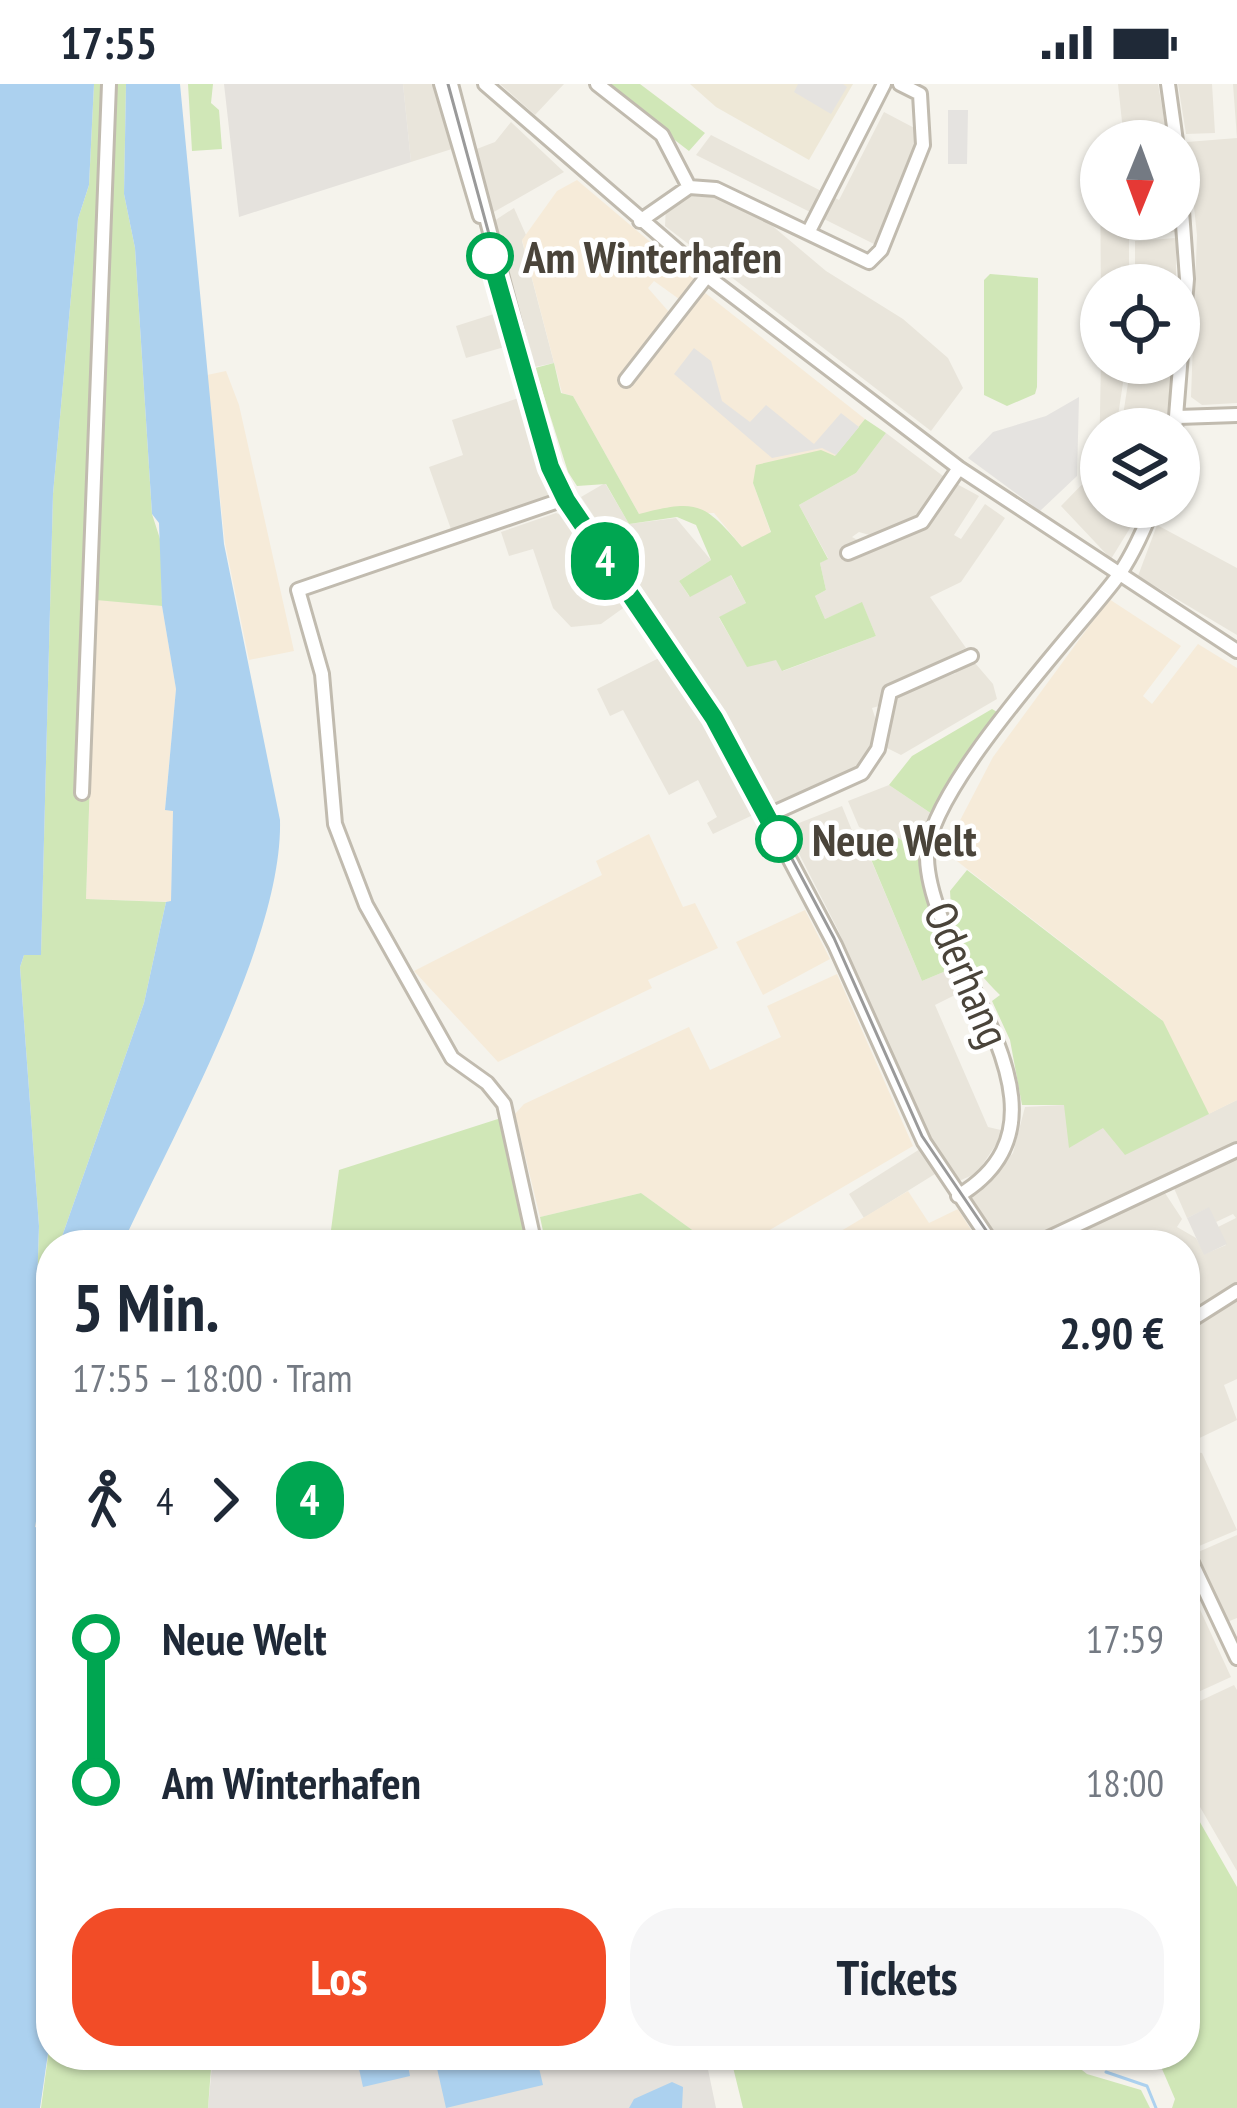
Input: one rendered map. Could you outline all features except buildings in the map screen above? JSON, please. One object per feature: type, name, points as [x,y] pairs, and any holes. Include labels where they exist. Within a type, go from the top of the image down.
[{"type":"street","points":[[82,793],[109,84]]},
{"type":"street","points":[[485,84],[707,277],[959,468],[1237,650]]},
{"type":"street","points":[[596,84],[662,135],[689,187]]},
{"type":"street","points":[[808,233],[884,84]]},
{"type":"street","points":[[640,221],[689,187],[716,189],[869,262],[881,250],[925,136],[920,94],[900,84]]},
{"type":"street","points":[[1168,84],[1173,120]]},
{"type":"street","points":[[450,85],[471,198],[483,222],[540,427],[567,498],[716,719],[835,945],[902,1098],[982,1230]]},
{"type":"street","points":[[1177,408],[1187,279],[1184,240]]},
{"type":"street","points":[[626,380],[707,277]]},
{"type":"street","points":[[1200,420],[1237,415]]},
{"type":"street","points":[[848,553],[922,522],[959,468]]},
{"type":"street","points":[[532,1230],[504,1104],[488,1083],[452,1058],[366,905],[335,824],[322,674],[298,590],[567,498]]},
{"type":"street","name":"Oderhang","points":[[958,1196],[997,1159],[1010,1137],[1013,1111],[992,1026],[935,908],[926,854],[930,837],[1015,698],[1118,576],[1142,528]]},
{"type":"street","points":[[769,815],[862,773],[878,749],[882,710],[890,692],[970,656]]},
{"type":"street","points":[[1066,1230],[1237,1150]]},
{"type":"street","points":[[1200,1315],[1237,1292]]},
{"type":"street","points":[[1200,1580],[1237,1658]]},
{"type":"shaded area","points":[[224,84],[403,84],[411,162],[239,217]]},
{"type":"shaded area","points":[[403,84],[436,84],[455,148],[411,162]]},
{"type":"shaded area","points":[[500,84],[564,84],[535,115]]},
{"type":"shaded area","points":[[690,84],[853,84],[809,160],[716,107]]},
{"type":"shaded area","points":[[798,84],[847,87],[831,114],[794,92]]},
{"type":"shaded area","points":[[1118,84],[1158,84],[1164,120],[1122,120]]},
{"type":"shaded area","points":[[1178,84],[1212,84],[1215,133],[1200,134],[1200,120],[1184,120]]},
{"type":"shaded area","points":[[1233,84],[1237,84],[1237,138]]},
{"type":"shaded area","points":[[948,110],[968,110],[967,164],[948,164]]},
{"type":"shaded area","points":[[884,112],[922,132],[876,245],[696,155],[711,135],[839,200]]},
{"type":"shaded area","points":[[511,122],[564,172],[492,213],[474,150],[495,142]]},
{"type":"shaded area","points":[[1237,138],[1237,403],[1202,405],[1191,397],[1191,384],[1200,384],[1200,264],[1196,264],[1200,141]]},
{"type":"shaded area","points":[[577,180],[694,279],[679,299],[654,281],[648,288],[669,312],[619,378],[628,387],[704,292],[865,419],[835,457],[753,483],[771,533],[742,547],[714,513],[639,514],[573,396],[562,393],[522,240],[557,191]]},
{"type":"shaded area","points":[[691,196],[724,198],[769,223],[826,271],[903,319],[948,358],[963,388],[931,431],[665,226],[666,206]]},
{"type":"shaded area","points":[[514,208],[526,235],[522,241],[554,363],[535,367],[494,221]]},
{"type":"shaded area","points":[[1101,240],[1129,240],[1129,264],[1101,264]]},
{"type":"shaded area","points":[[1176,240],[1176,264],[1135,264],[1135,241]]},
{"type":"shaded area","points":[[500,312],[508,346],[466,358],[456,326]]},
{"type":"shaded area","points":[[694,348],[711,361],[722,401],[750,422],[766,405],[814,444],[841,413],[859,427],[836,455],[822,448],[772,458],[674,374]]},
{"type":"shaded area","points":[[226,371],[239,405],[294,651],[249,660],[225,543],[207,375]]},
{"type":"shaded area","points":[[1101,384],[1123,384],[1119,408],[1100,408]]},
{"type":"shaded area","points":[[1128,384],[1172,384],[1168,408],[1124,408]]},
{"type":"shaded area","points":[[522,397],[552,499],[452,532],[429,467],[463,455],[452,420]]},
{"type":"shaded area","points":[[1079,397],[1077,476],[1040,511],[968,458],[993,432],[1046,416]]},
{"type":"shaded area","points":[[886,433],[947,479],[921,517],[876,537],[859,532],[852,537],[863,543],[844,551],[845,557],[924,525],[955,483],[979,496],[954,535],[961,539],[985,504],[1005,518],[961,582],[930,597],[966,648],[890,685],[879,706],[872,708],[879,730],[876,745],[856,775],[775,809],[736,730],[581,497],[605,483],[629,524],[676,518],[711,560],[679,581],[689,596],[730,574],[746,603],[719,618],[747,666],[776,659],[783,671],[876,636],[862,603],[825,619],[815,596],[826,590],[820,563],[828,558],[799,505],[856,473]]},
{"type":"shaded area","points":[[1080,486],[1080,526],[1061,506]]},
{"type":"shaded area","points":[[556,513],[564,516],[626,606],[601,624],[571,627],[553,608],[533,549],[509,556],[501,532]]},
{"type":"shaded area","points":[[1082,528],[1130,528],[1111,559]]},
{"type":"shaded area","points":[[1156,528],[1237,568],[1237,635],[1138,576]]},
{"type":"shaded area","points":[[96,599],[162,606],[176,689],[165,809],[173,810],[171,902],[86,899]]},
{"type":"shaded area","points":[[1109,599],[1181,646],[1143,696],[1152,704],[1198,644],[1237,668],[1237,1100],[1209,1114],[1158,1025],[1162,1020],[953,858],[954,832],[993,757]]},
{"type":"shaded area","points":[[661,657],[706,723],[755,814],[713,834],[707,823],[717,817],[698,780],[669,795],[623,710],[610,716],[597,689]]},
{"type":"shaded area","points":[[975,663],[993,684],[997,699],[901,755],[885,747],[885,707],[901,688],[905,693],[956,673],[954,666]]},
{"type":"shaded area","points":[[889,785],[932,814],[920,855],[890,831],[875,844],[869,831],[859,827],[848,801]]},
{"type":"shaded area","points":[[842,806],[853,833],[861,836],[922,981],[953,968],[965,990],[935,1005],[988,1127],[1005,1131],[977,1173],[959,1181],[929,1136],[838,930],[793,842],[789,827]]},
{"type":"shaded area","points":[[649,834],[683,907],[695,903],[718,948],[648,980],[652,988],[498,1062],[414,971],[602,875],[596,861]]},
{"type":"shaded area","points":[[805,910],[830,959],[763,995],[736,942]]},
{"type":"shaded area","points":[[837,974],[913,1146],[770,1230],[692,1230],[641,1193],[540,1217],[515,1114],[524,1104],[689,1027],[710,1070],[781,1037],[767,1006]]},
{"type":"shaded area","points":[[1237,1100],[1237,1146],[1055,1230],[993,1230],[972,1198],[1013,1153],[1025,1107],[1064,1105],[1103,1127],[1125,1154]]},
{"type":"shaded area","points":[[920,1149],[935,1174],[864,1218],[849,1194]]},
{"type":"shaded area","points":[[1237,1156],[1237,1287],[1200,1310],[1200,1245],[1205,1254],[1226,1245],[1218,1227],[1236,1218],[1233,1214],[1216,1222],[1208,1208],[1187,1218],[1173,1186]]},
{"type":"shaded area","points":[[1163,1190],[1182,1219],[1177,1227],[1182,1230],[1077,1230]]},
{"type":"shaded area","points":[[908,1191],[929,1223],[958,1209],[971,1230],[843,1230]]},
{"type":"shaded area","points":[[1209,1207],[1227,1244],[1204,1255],[1200,1230],[1193,1230],[1187,1218]]},
{"type":"shaded area","points":[[1237,1295],[1237,1379],[1224,1385],[1237,1420],[1200,1438],[1200,1321]]},
{"type":"shaded area","points":[[1200,1453],[1202,1453],[1237,1530],[1200,1546]]},
{"type":"shaded area","points":[[1237,1535],[1237,1618],[1227,1622],[1200,1562],[1200,1551]]},
{"type":"shaded area","points":[[1200,1610],[1231,1677],[1200,1691]]},
{"type":"shaded area","points":[[1234,1685],[1237,1690],[1237,1871],[1200,1807],[1200,1701]]},
{"type":"shaded area","points":[[212,2070],[708,2070],[716,2108],[208,2108]]},
{"type":"green space","points":[[94,84],[126,84],[124,194],[135,248],[152,514],[161,542],[162,606],[96,600],[86,899],[166,902],[144,1003],[64,1230],[39,1230],[20,967],[24,955],[41,954],[53,494],[78,219],[89,185]]},
{"type":"green space","points":[[188,84],[213,84],[211,103],[219,110],[222,149],[192,151]]},
{"type":"green space","points":[[602,84],[640,84],[705,133],[689,151]]},
{"type":"green space","points":[[990,274],[1038,278],[1037,387],[1035,394],[1007,406],[984,395],[984,280]]},
{"type":"green space","points":[[554,363],[561,393],[573,396],[639,514],[674,506],[698,508],[742,547],[771,532],[753,483],[756,465],[821,450],[835,456],[865,419],[886,433],[856,473],[799,505],[828,559],[820,563],[826,590],[815,596],[825,619],[862,602],[876,636],[782,671],[776,660],[747,667],[719,617],[746,603],[731,575],[690,597],[679,581],[711,560],[696,525],[677,517],[629,524],[606,484],[577,486],[568,472],[535,368]]},
{"type":"green space","points":[[992,709],[997,712],[932,814],[889,785],[912,756]]},
{"type":"green space","points":[[890,831],[920,855],[932,918],[953,968],[922,981],[868,852]]},
{"type":"green space","points":[[967,870],[1163,1021],[1209,1114],[1125,1155],[1103,1128],[1069,1148],[1064,1105],[1022,1105],[1010,1040],[992,1001],[1000,995],[972,962],[954,923],[950,891]]},
{"type":"green space","points":[[501,1118],[526,1230],[331,1230],[339,1170]]},
{"type":"green space","points":[[641,1193],[692,1230],[543,1230],[540,1217]]},
{"type":"green space","points":[[1200,1822],[1237,1887],[1237,2108],[1172,2108],[1175,2099],[1162,2070],[1200,2070]]},
{"type":"green space","points":[[46,2070],[211,2070],[208,2108],[41,2108]]},
{"type":"green space","points":[[734,2070],[1082,2070],[1141,2090],[1150,2108],[743,2108]]},
{"type":"water","points":[[0,84],[94,84],[89,185],[78,219],[53,494],[41,955],[24,955],[20,967],[39,1226],[36,2070],[46,2070],[40,2108],[0,2108]]},
{"type":"water","points":[[126,84],[180,84],[224,544],[280,820],[276,868],[245,977],[196,1093],[129,1230],[64,1230],[144,1003],[166,902],[171,901],[173,811],[165,810],[176,689],[162,606],[159,523],[152,514],[135,248],[124,194]]},
{"type":"water","points":[[359,2070],[409,2070],[410,2076],[363,2087]]},
{"type":"water","points":[[437,2070],[540,2070],[543,2085],[446,2108]]},
{"type":"water","points":[[672,2082],[683,2087],[682,2108],[629,2108],[634,2099]]},
{"type":"waterway","points":[[1106,2072],[1147,2086],[1156,2108]]},
{"type":"tram line","points":[[448,84],[543,432],[568,498],[716,716],[834,938],[922,1136],[986,1230]]},
{"type":"tram line","name":"4","points":[[490,256],[550,467],[566,500],[714,718],[779,839]]},
{"type":"place","name":"Am Winterhafen","points":[[490,256]]},
{"type":"place","name":"Neue Welt","points":[[779,839]]}]
